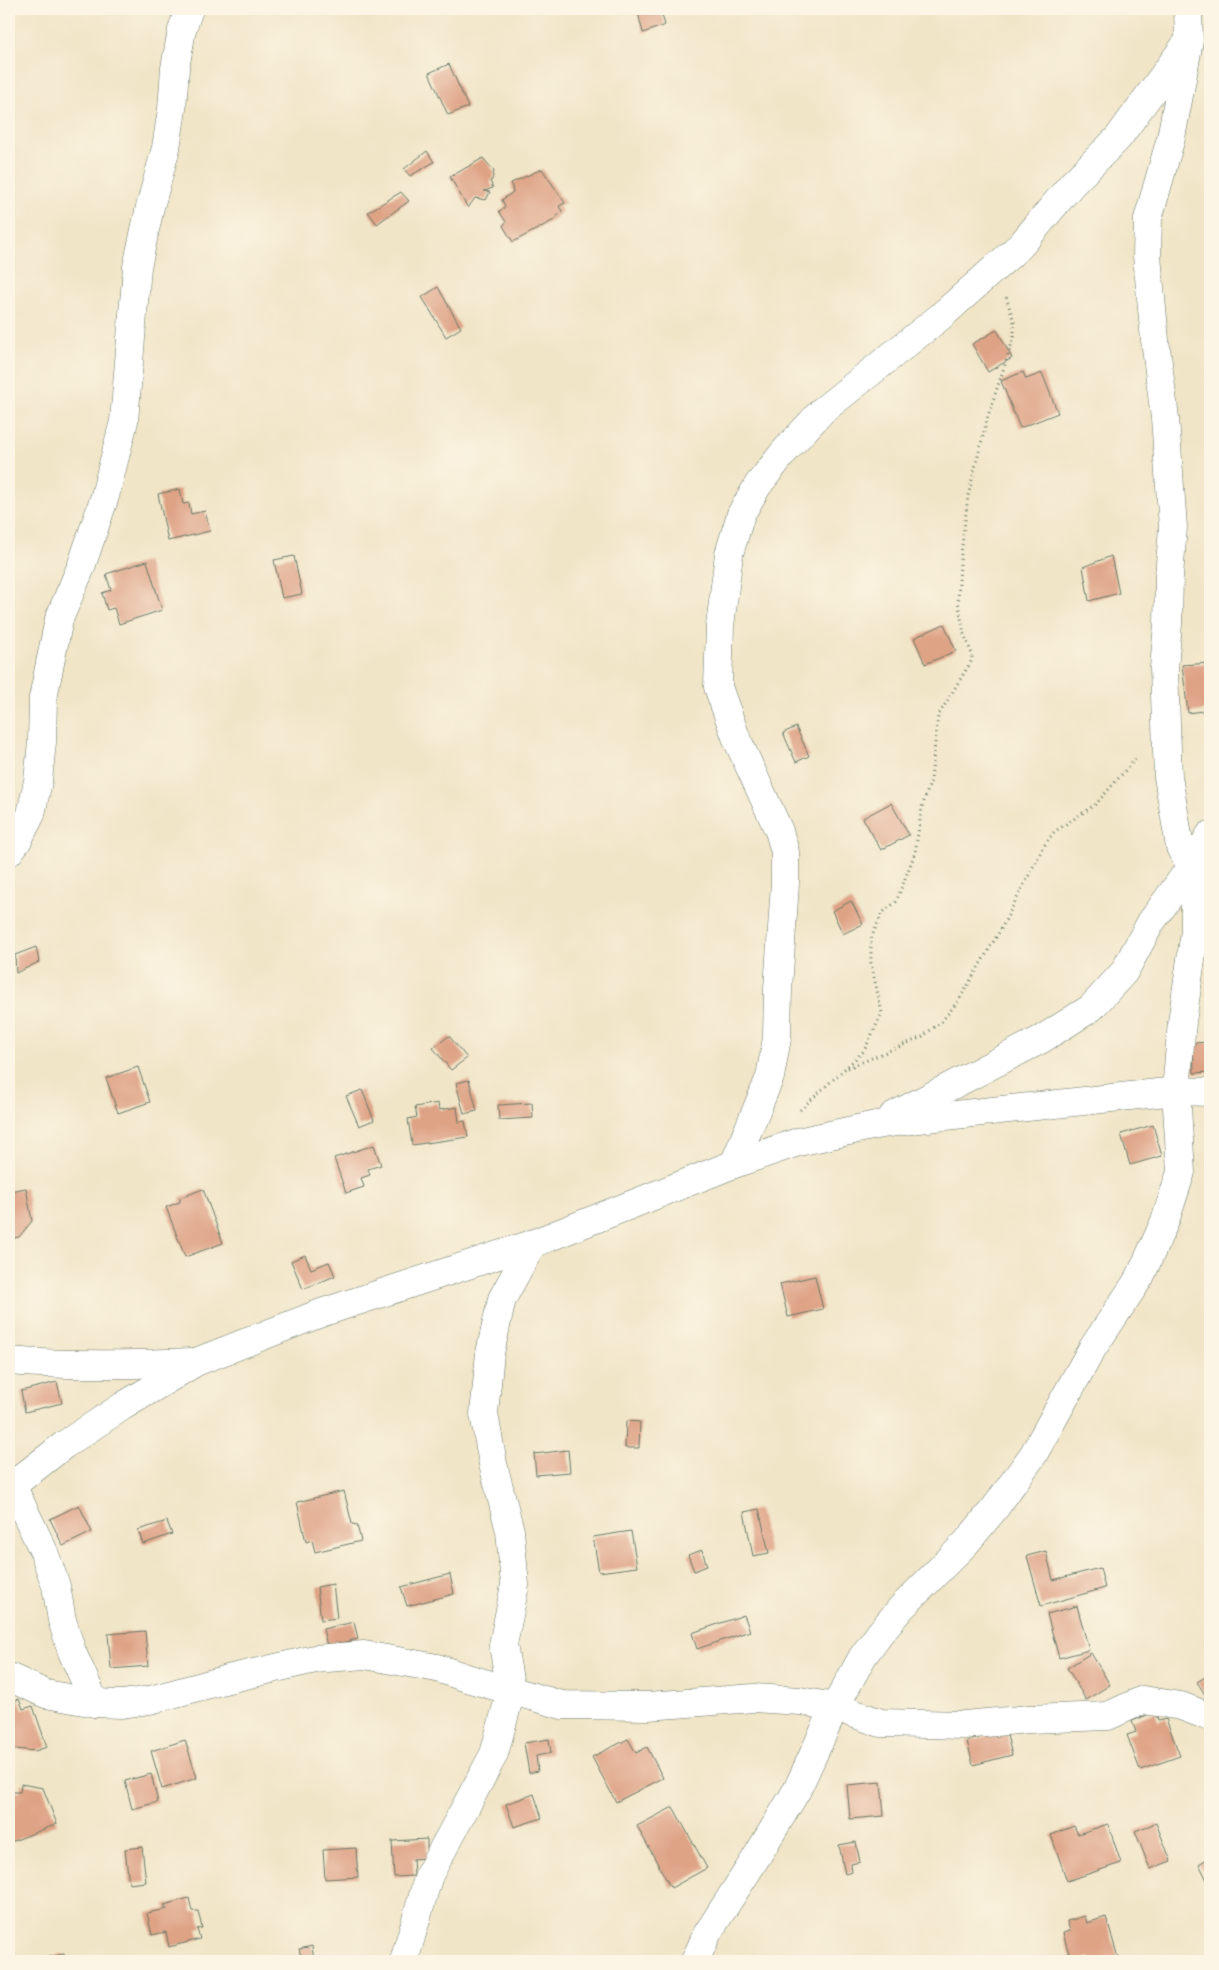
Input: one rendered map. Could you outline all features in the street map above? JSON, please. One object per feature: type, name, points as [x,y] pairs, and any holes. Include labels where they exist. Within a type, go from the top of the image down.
[{"type":"street","points":[[9,852],[18,840],[31,814],[38,781],[42,742],[43,698],[58,619],[81,567],[116,459],[124,421],[137,267],[166,148],[172,109],[175,68],[182,30],[189,9]]},
{"type":"street","points":[[695,1961],[707,1934],[754,1861],[796,1790],[835,1707],[863,1656],[900,1608],[966,1543],[995,1508],[1034,1455],[1092,1349],[1140,1277],[1165,1221],[1181,1172],[1176,1092],[1182,1022],[1202,896],[1180,847],[1168,777],[1164,668],[1168,624],[1168,576],[1173,527],[1165,418],[1147,256],[1148,219],[1171,138],[1189,41],[1188,9]]},
{"type":"street","points":[[734,1164],[770,1077],[777,1038],[778,989],[785,883],[785,852],[779,831],[736,737],[718,687],[720,626],[730,554],[741,514],[758,485],[784,452],[822,411],[940,317],[997,268],[1027,238],[1072,184],[1118,138],[1189,41]]},
{"type":"street","points":[[876,1126],[910,1106],[1042,1039],[1091,1008],[1124,972],[1151,922],[1190,868],[1210,835]]},
{"type":"street","points":[[95,1703],[72,1652],[62,1620],[56,1586],[44,1552],[10,1487],[64,1445],[101,1420],[196,1362],[321,1313],[532,1244],[734,1164],[798,1142],[927,1118],[1176,1092],[1210,1092]]},
{"type":"street","points":[[404,1961],[428,1875],[494,1754],[511,1691],[503,1645],[515,1585],[510,1531],[493,1464],[484,1414],[490,1353],[502,1299],[532,1244]]},
{"type":"street","points":[[9,1361],[61,1365],[130,1366],[196,1362]]},
{"type":"street","points":[[9,1677],[46,1694],[95,1703],[122,1704],[150,1700],[314,1659],[364,1655],[437,1668],[562,1705],[648,1706],[754,1698],[800,1701],[835,1707],[881,1724],[964,1725],[1029,1719],[1108,1716],[1143,1700],[1181,1706],[1210,1717]]},
{"type":"path","points":[[798,1112],[817,1092],[846,1069],[864,1051],[882,1013],[871,963],[871,939],[882,913],[896,902],[915,854],[922,807],[930,780],[938,716],[972,660],[972,654],[964,634],[958,601],[960,562],[968,496],[988,416],[1014,337],[1014,322],[997,268]]},
{"type":"path","points":[[846,1069],[922,1037],[942,1021],[959,1000],[1001,928],[1044,846],[1054,832],[1096,804],[1166,725]]},
{"type":"building","points":[[637,9],[660,9],[665,25],[643,33]]},
{"type":"building","points":[[449,64],[468,107],[448,115],[429,73]]},
{"type":"building","points":[[427,151],[434,162],[410,176],[404,169]]},
{"type":"building","points":[[483,158],[494,171],[490,181],[493,188],[484,191],[490,192],[486,200],[475,198],[468,208],[450,177]]},
{"type":"building","points":[[542,169],[565,203],[559,206],[562,211],[554,220],[513,242],[503,226],[506,222],[499,211],[505,206],[502,200],[513,192],[511,183]]},
{"type":"building","points":[[401,192],[409,201],[377,224],[368,212]]},
{"type":"building","points":[[438,287],[461,328],[446,337],[422,297]]},
{"type":"building","points":[[997,330],[1012,358],[988,372],[972,344]]},
{"type":"building","points":[[1023,372],[1026,379],[1042,373],[1058,413],[1020,428],[1001,381]]},
{"type":"building","points":[[180,489],[183,504],[189,503],[191,514],[205,511],[210,531],[168,541],[158,494]]},
{"type":"building","points":[[294,556],[302,594],[282,598],[274,560]]},
{"type":"building","points":[[1111,556],[1119,593],[1089,601],[1083,567]]},
{"type":"building","points":[[147,561],[162,610],[119,624],[114,608],[107,610],[102,593],[111,590],[106,574]]},
{"type":"building","points":[[944,624],[956,651],[925,664],[914,638]]},
{"type":"building","points":[[1210,663],[1210,710],[1188,713],[1182,665]]},
{"type":"building","points":[[796,727],[809,756],[796,762],[783,733]]},
{"type":"building","points":[[891,803],[909,835],[881,850],[863,818]]},
{"type":"building","points":[[851,901],[863,924],[843,934],[832,911]]},
{"type":"building","points":[[36,947],[39,962],[16,973],[15,955]]},
{"type":"building","points":[[449,1036],[467,1058],[451,1070],[433,1048]]},
{"type":"building","points":[[1210,1042],[1210,1072],[1194,1073],[1193,1043]]},
{"type":"building","points":[[138,1067],[150,1102],[118,1113],[106,1078]]},
{"type":"building","points":[[469,1080],[477,1111],[464,1114],[456,1083]]},
{"type":"building","points":[[362,1090],[374,1120],[359,1126],[346,1096]]},
{"type":"building","points":[[438,1103],[439,1110],[457,1107],[459,1122],[465,1121],[468,1137],[412,1145],[408,1119],[417,1117],[415,1107]]},
{"type":"building","points":[[532,1103],[533,1118],[499,1120],[498,1105]]},
{"type":"building","points":[[1153,1125],[1162,1156],[1130,1165],[1121,1134]]},
{"type":"building","points":[[374,1145],[381,1165],[368,1169],[370,1175],[361,1178],[364,1187],[346,1193],[334,1158]]},
{"type":"building","points":[[26,1188],[32,1221],[19,1237],[9,1239],[9,1191]]},
{"type":"building","points":[[203,1189],[223,1243],[185,1257],[166,1207],[180,1202],[180,1198]]},
{"type":"building","points":[[305,1255],[311,1269],[329,1262],[335,1276],[303,1289],[291,1261]]},
{"type":"building","points":[[815,1276],[823,1309],[788,1317],[780,1284]]},
{"type":"building","points":[[57,1382],[62,1403],[25,1412],[21,1391]]},
{"type":"building","points":[[626,1421],[640,1422],[639,1448],[625,1448]]},
{"type":"building","points":[[568,1450],[570,1472],[536,1475],[534,1454]]},
{"type":"building","points":[[344,1491],[352,1524],[357,1525],[361,1541],[315,1552],[312,1540],[306,1542],[297,1502]]},
{"type":"building","points":[[79,1505],[92,1532],[63,1546],[50,1519]]},
{"type":"building","points":[[759,1509],[769,1553],[753,1556],[744,1512]]},
{"type":"building","points":[[167,1521],[172,1534],[143,1544],[138,1530]]},
{"type":"building","points":[[631,1531],[637,1567],[599,1572],[593,1537]]},
{"type":"building","points":[[702,1550],[707,1566],[694,1571],[688,1555]]},
{"type":"building","points":[[1046,1551],[1053,1580],[1100,1568],[1105,1588],[1041,1606],[1027,1556]]},
{"type":"building","points":[[450,1574],[454,1594],[407,1606],[401,1587]]},
{"type":"building","points":[[333,1584],[337,1618],[321,1620],[317,1587]]},
{"type":"building","points":[[1077,1606],[1089,1650],[1059,1658],[1047,1614]]},
{"type":"building","points":[[744,1615],[750,1631],[697,1649],[692,1633]]},
{"type":"building","points":[[354,1622],[358,1639],[327,1646],[323,1629]]},
{"type":"building","points":[[145,1631],[148,1666],[111,1669],[108,1634]]},
{"type":"building","points":[[1091,1653],[1110,1685],[1086,1700],[1067,1668]]},
{"type":"building","points":[[1210,1674],[1210,1700],[1209,1701],[1197,1682]]},
{"type":"building","points":[[19,1699],[23,1709],[33,1706],[47,1747],[35,1751],[16,1749],[9,1751],[9,1703]]},
{"type":"building","points":[[1155,1712],[1158,1721],[1166,1719],[1180,1756],[1140,1770],[1127,1735],[1136,1732],[1132,1721]]},
{"type":"building","points":[[1006,1731],[1012,1755],[973,1765],[967,1741]]},
{"type":"building","points":[[549,1739],[551,1753],[536,1756],[538,1771],[529,1773],[524,1743]]},
{"type":"building","points":[[628,1739],[636,1753],[647,1747],[663,1778],[616,1802],[592,1757]]},
{"type":"building","points":[[185,1740],[197,1778],[162,1789],[151,1751]]},
{"type":"building","points":[[151,1774],[158,1802],[132,1809],[125,1781]]},
{"type":"building","points":[[881,1782],[884,1816],[850,1819],[847,1785]]},
{"type":"building","points":[[21,1784],[43,1788],[57,1824],[11,1842],[9,1839],[9,1792],[20,1792]]},
{"type":"building","points":[[534,1794],[542,1818],[514,1827],[506,1804]]},
{"type":"building","points":[[673,1807],[707,1868],[671,1888],[637,1826]]},
{"type":"building","points":[[1156,1823],[1171,1861],[1150,1869],[1135,1831]]},
{"type":"building","points":[[1108,1824],[1121,1863],[1067,1881],[1051,1835],[1074,1826],[1078,1834]]},
{"type":"building","points":[[427,1839],[427,1858],[413,1859],[414,1876],[394,1877],[392,1841]]},
{"type":"building","points":[[856,1842],[860,1862],[851,1864],[852,1872],[845,1874],[839,1845]]},
{"type":"building","points":[[142,1847],[146,1882],[129,1884],[125,1849]]},
{"type":"building","points":[[356,1848],[358,1877],[325,1879],[323,1850]]},
{"type":"building","points":[[1210,1857],[1210,1886],[1199,1864]]},
{"type":"building","points":[[189,1898],[192,1911],[198,1911],[202,1928],[197,1929],[200,1939],[169,1947],[166,1932],[152,1935],[147,1913],[167,1909],[164,1905]]},
{"type":"building","points":[[1085,1916],[1087,1923],[1106,1917],[1119,1961],[1090,1961],[1089,1958],[1071,1961],[1063,1933],[1070,1931],[1067,1921]]},
{"type":"building","points":[[312,1946],[314,1961],[302,1961],[299,1949]]},
{"type":"building","points":[[64,1954],[66,1961],[33,1961],[33,1960]]}]
